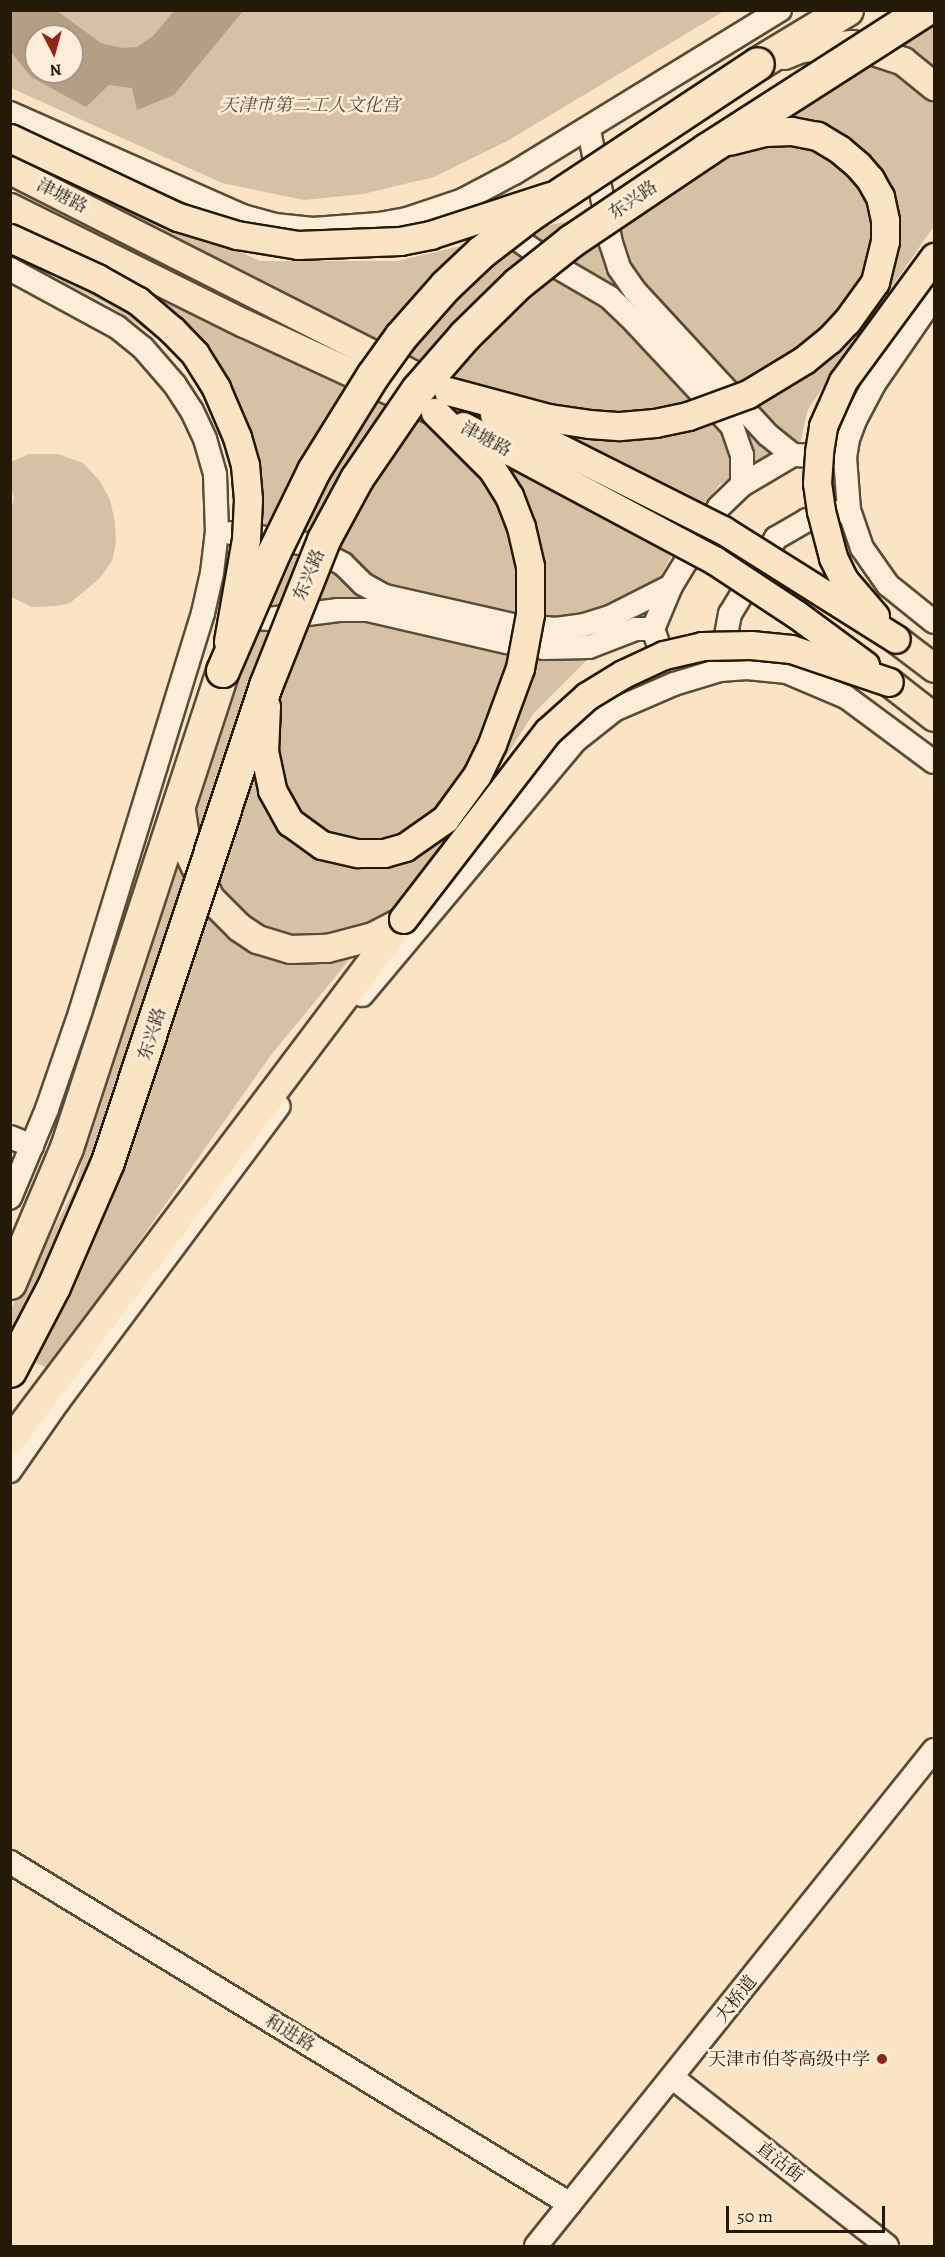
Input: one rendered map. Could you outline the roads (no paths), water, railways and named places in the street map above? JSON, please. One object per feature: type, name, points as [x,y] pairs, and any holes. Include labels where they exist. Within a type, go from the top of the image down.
[{"type":"highway","points":[[10,1283],[67,1148],[176,846],[180,798],[223,671],[296,507],[372,376],[401,337],[446,286],[490,246],[568,190],[758,64],[847,10]]},
{"type":"highway","name":"东兴路","points":[[10,1371],[54,1287],[108,1162],[266,686],[324,540],[357,479],[418,390],[465,336],[518,284],[572,241],[707,150],[925,10]]},
{"type":"main road","points":[[758,64],[801,48],[852,44],[903,61],[934,86]]},
{"type":"main road","points":[[442,402],[589,424],[620,426],[655,423],[688,416],[748,394],[804,360],[829,340],[870,289],[881,262],[885,241],[885,220],[880,197],[870,179],[839,149],[817,136],[791,131],[765,132],[707,150]]},
{"type":"main road","points":[[10,138],[178,217],[237,236],[298,245],[370,244],[430,235],[568,190]]},
{"type":"main road","name":"津塘路","points":[[10,170],[442,402],[714,560],[796,614],[934,717]]},
{"type":"main road","name":"津塘路","points":[[10,207],[244,323],[442,402],[723,531],[896,639],[934,668]]},
{"type":"main road","points":[[10,238],[97,278],[138,301],[172,330],[195,354],[228,411],[244,465],[248,519],[223,671]]},
{"type":"main road","points":[[896,639],[844,580],[833,556],[818,492],[819,452],[824,426],[843,381],[934,257]]},
{"type":"main road","points":[[266,686],[264,751],[272,790],[290,822],[322,845],[358,853],[384,854],[405,847],[445,819],[477,775],[504,713],[520,668],[530,614],[530,566],[521,527],[509,496],[492,469],[442,402]]},
{"type":"main road","points":[[10,1440],[403,919],[548,731],[587,696],[622,674],[664,656],[702,646],[751,645],[791,648],[889,682]]},
{"type":"main road","points":[[176,846],[210,898],[222,912],[256,939],[307,950],[335,946],[373,936],[403,919]]},
{"type":"street","points":[[10,113],[242,216],[275,225],[313,229],[379,224],[407,219],[463,200],[589,130],[780,10]]},
{"type":"street","points":[[589,130],[611,243],[619,268],[635,291],[768,435],[793,455]]},
{"type":"street","points":[[463,200],[554,266],[600,290],[630,317],[732,426],[742,455],[742,485]]},
{"type":"street","points":[[10,269],[117,327],[143,348],[174,385],[192,411],[205,439],[215,475],[217,531],[212,573],[203,612],[80,1014],[32,1146],[10,1198]]},
{"type":"street","points":[[934,297],[874,384],[855,420],[848,439],[845,458],[849,510],[862,548],[888,585],[934,622]]},
{"type":"street","points":[[674,684],[653,629],[671,586],[719,507],[742,485],[793,455],[845,458]]},
{"type":"street","points":[[720,669],[730,614],[776,538],[807,519],[849,510]]},
{"type":"street","points":[[217,531],[306,544],[343,564],[363,584],[385,596],[513,625],[556,629],[584,626],[610,617],[671,586]]},
{"type":"street","points":[[203,612],[269,620],[338,610],[368,610],[507,642],[544,648],[589,647],[636,628],[653,629]]},
{"type":"street","points":[[10,1471],[58,1402],[378,974],[576,740],[614,710],[674,684],[720,669],[747,668],[787,672],[813,681],[846,697],[934,762]]},
{"type":"street","points":[[10,1137],[32,1146]]},
{"type":"street","name":"大桥道","points":[[536,2247],[934,1750]]},
{"type":"street","name":"和进路","points":[[10,1862],[570,2204]]},
{"type":"street","name":"直沽街","points":[[673,2078],[887,2247]]},
{"type":"place","name":"天津市伯苓高级中学","points":[[882,2059]]},
{"type":"park label","name":"天津市第二工人文化宫","points":[[310,105]]}]
